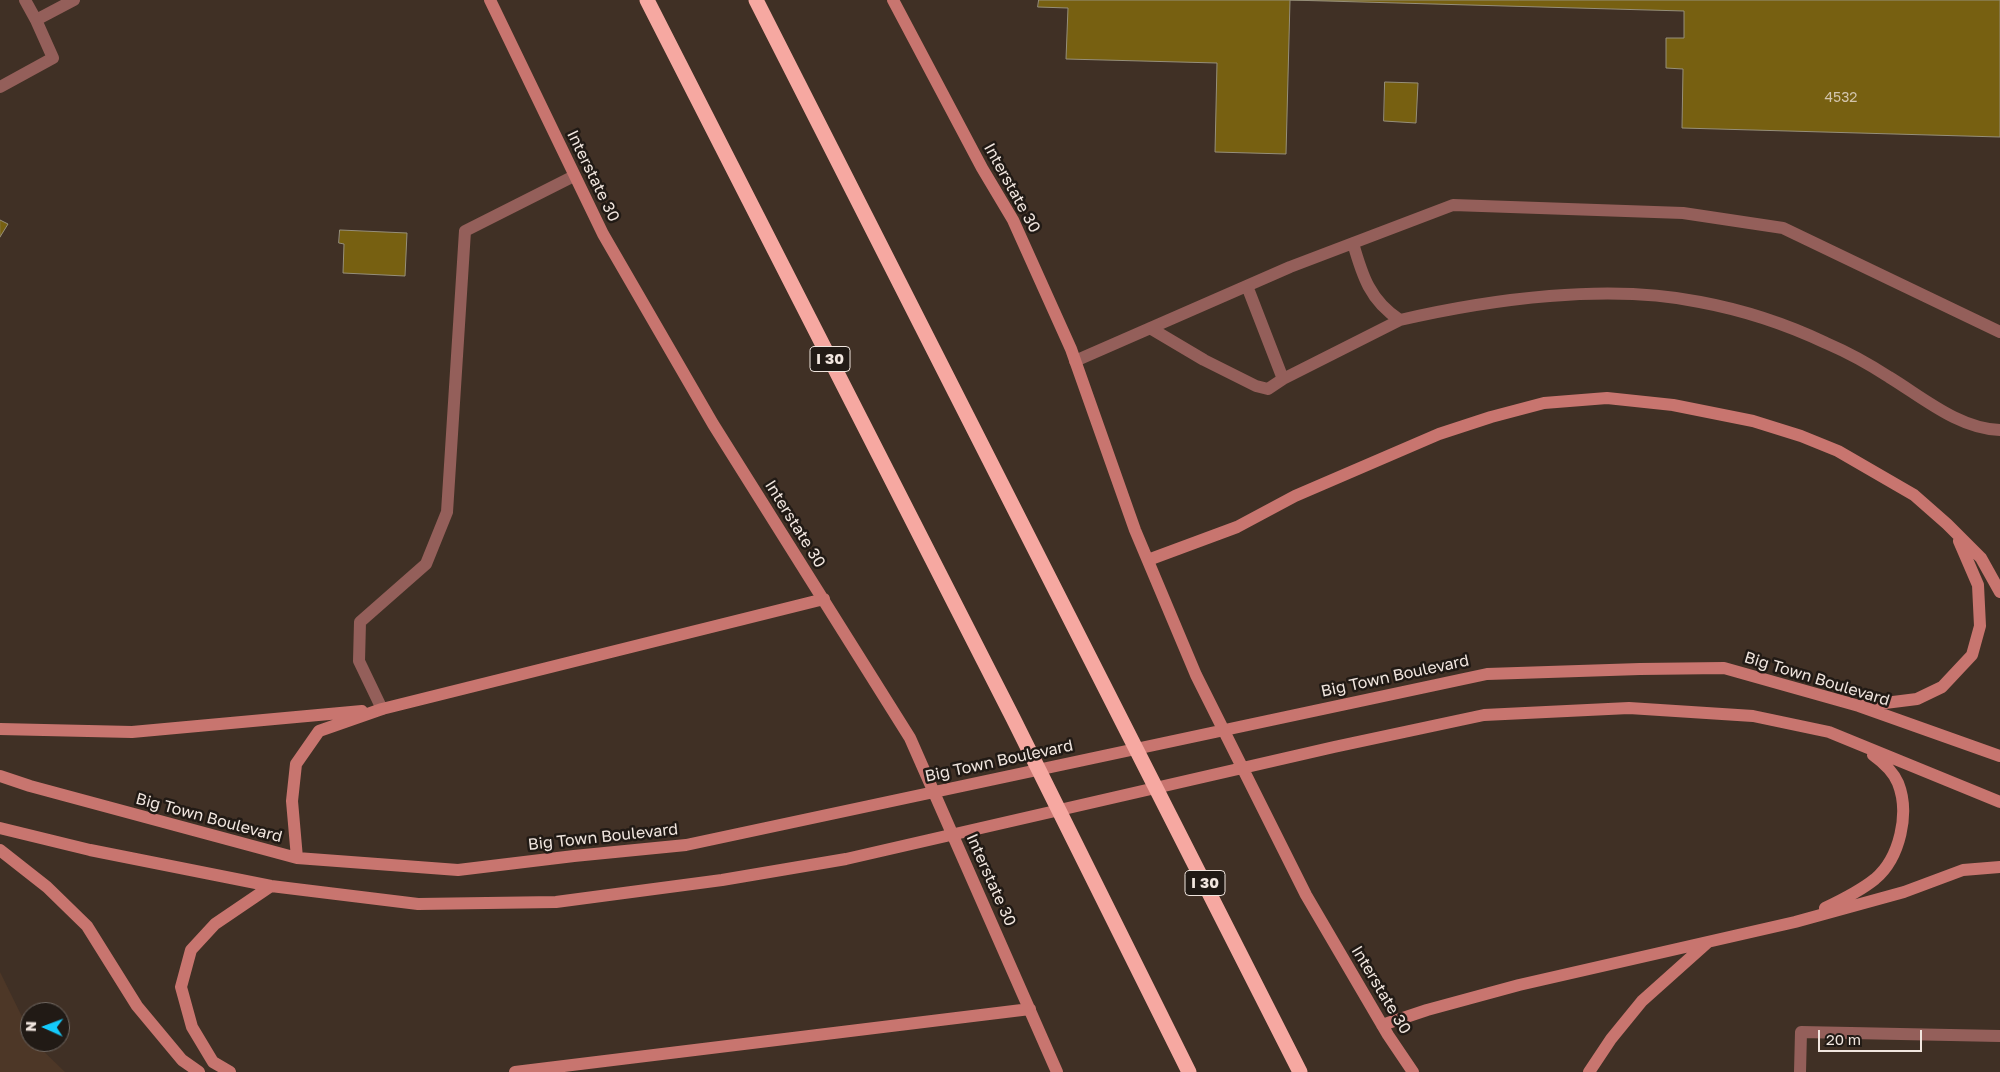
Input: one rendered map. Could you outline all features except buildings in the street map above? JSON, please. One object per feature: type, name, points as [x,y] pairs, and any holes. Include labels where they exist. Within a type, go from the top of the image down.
[{"type":"highway","name":"I 30","points":[[647,0],[1013,718],[1188,1072]]},
{"type":"highway","name":"I 30","points":[[756,0],[1300,1072]]},
{"type":"main road","name":"Interstate 30","points":[[490,0],[603,234],[713,424],[910,738],[1057,1072]]},
{"type":"main road","name":"Interstate 30","points":[[893,0],[982,168],[1013,220],[1075,360],[1132,521],[1196,675],[1306,895],[1382,1025],[1413,1072]]},
{"type":"main road","points":[[1148,560],[1237,527],[1295,496],[1439,434],[1491,417],[1544,403],[1607,398],[1673,405],[1753,421],[1801,436],[1838,451],[1914,495],[1948,524],[1981,558],[2000,592]]},
{"type":"main road","points":[[1858,706],[1917,699],[1942,687],[1972,655],[1980,626],[1978,585],[1956,534]]},
{"type":"main road","points":[[297,858],[292,801],[296,764],[319,731],[382,709],[824,599]]},
{"type":"main road","name":"Big Town Boulevard","points":[[0,776],[30,786],[297,858],[458,870],[686,845],[1487,674],[1724,668],[1858,706],[2000,756]]},
{"type":"main road","points":[[0,828],[99,852],[271,886],[418,904],[556,902],[722,880],[846,859],[1334,747],[1484,715],[1629,708],[1753,716],[1829,732],[2000,802]]},
{"type":"main road","points":[[0,729],[132,732],[382,709]]},
{"type":"main road","points":[[1795,922],[1850,896],[1876,878],[1893,856],[1901,832],[1903,805],[1898,783],[1887,765],[1872,754],[1829,732]]},
{"type":"main road","points":[[0,850],[47,887],[87,926],[137,1006],[182,1060],[198,1072]]},
{"type":"main road","points":[[1382,1025],[1519,985],[1709,940],[1795,922],[1904,892],[1964,870],[2000,866]]},
{"type":"main road","points":[[230,1072],[213,1062],[192,1027],[182,987],[191,950],[215,924],[271,886]]},
{"type":"main road","points":[[1589,1072],[1611,1039],[1642,1001],[1709,940]]},
{"type":"main road","points":[[515,1072],[1030,1009]]},
{"type":"lane","points":[[0,87],[53,58],[25,0]]},
{"type":"lane","points":[[36,20],[74,0]]},
{"type":"lane","points":[[382,709],[358,661],[360,622],[426,564],[447,512],[465,231],[574,176]]},
{"type":"lane","points":[[1075,360],[1290,267],[1453,205],[1683,213],[1783,228],[2000,332]]},
{"type":"lane","points":[[1353,243],[1361,269],[1371,290],[1384,310],[1400,320]]},
{"type":"lane","points":[[1247,286],[1283,379]]},
{"type":"lane","points":[[1150,328],[1204,360],[1256,386],[1268,388],[1400,320],[1445,310],[1564,296],[1637,294],[1699,302],[1761,317],[1826,343],[1887,375],[1933,405],[1966,423],[1987,430],[2000,430]]},
{"type":"lane","points":[[1800,1072],[1801,1032],[2000,1036]]},
{"type":"shaded area","points":[[0,972],[20,1013],[20,1052],[44,1052],[65,1072],[0,1072]]}]
